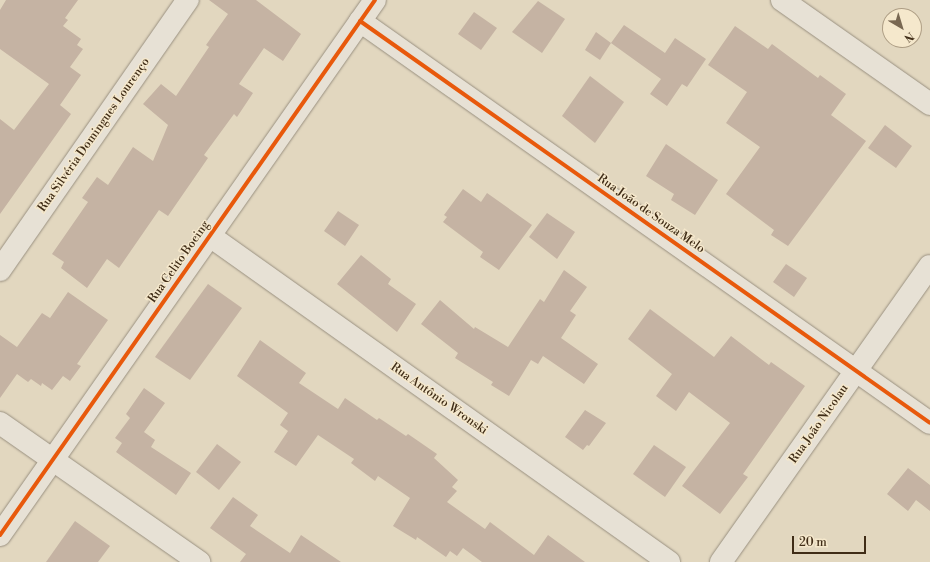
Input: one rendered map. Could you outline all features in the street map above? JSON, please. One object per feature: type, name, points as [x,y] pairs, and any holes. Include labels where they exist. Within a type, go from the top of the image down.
[{"type":"street","name":"Rua Silvéria Domingues Lourenço","points":[[0,270],[188,0]]},
{"type":"street","name":"Rua Celito Boeing","points":[[0,535],[375,0]]},
{"type":"street","points":[[782,0],[930,104]]},
{"type":"street","name":"Rua João de Souza Melo","points":[[360,21],[930,423]]},
{"type":"street","name":"Rua Antônio Wronski","points":[[210,236],[669,562]]},
{"type":"street","name":"Rua João Nicolau","points":[[721,562],[930,266]]},
{"type":"street","points":[[0,423],[199,562]]},
{"type":"building","points":[[6,0],[78,0],[65,18],[68,20],[63,26],[81,39],[77,45],[83,49],[70,67],[81,75],[60,105],[71,114],[0,214],[0,119],[14,130],[49,84],[0,49],[0,10]]},
{"type":"building","points":[[209,0],[256,0],[301,34],[283,61],[264,48],[239,84],[253,93],[237,117],[234,114],[204,155],[208,158],[168,216],[159,210],[119,268],[107,259],[87,288],[61,268],[64,262],[52,254],[88,202],[82,198],[97,177],[108,185],[133,147],[153,161],[168,125],[143,104],[161,84],[176,96],[209,47],[206,45],[228,14]]},
{"type":"building","points":[[538,1],[565,19],[542,53],[512,32]]},
{"type":"building","points":[[474,12],[497,28],[481,50],[458,34]]},
{"type":"building","points":[[624,25],[665,53],[675,38],[706,59],[687,87],[682,84],[667,106],[650,94],[661,79],[611,43]]},
{"type":"building","points":[[735,26],[768,49],[772,44],[818,78],[820,75],[846,94],[831,115],[866,141],[788,246],[771,235],[774,230],[726,194],[760,147],[726,123],[747,92],[708,65]]},
{"type":"building","points":[[596,32],[611,43],[600,60],[585,50]]},
{"type":"building","points":[[590,76],[624,102],[595,143],[562,116]]},
{"type":"building","points":[[885,125],[912,146],[896,168],[868,148]]},
{"type":"building","points":[[666,144],[718,180],[695,215],[671,200],[674,194],[646,176]]},
{"type":"building","points":[[463,189],[481,202],[487,193],[532,225],[499,270],[480,257],[483,252],[443,222],[447,217],[444,215]]},
{"type":"building","points":[[338,211],[359,225],[345,246],[324,231]]},
{"type":"building","points":[[547,213],[575,232],[557,259],[529,237]]},
{"type":"building","points":[[361,255],[391,279],[388,284],[416,304],[397,332],[337,284]]},
{"type":"building","points":[[786,264],[807,278],[794,297],[773,282]]},
{"type":"building","points":[[564,270],[587,287],[570,311],[576,315],[561,338],[598,364],[584,384],[543,356],[538,364],[531,360],[509,396],[491,385],[493,382],[455,358],[458,353],[421,324],[440,300],[474,329],[475,327],[508,347],[540,299],[544,302]]},
{"type":"building","points":[[208,284],[242,308],[190,380],[155,357]]},
{"type":"building","points":[[68,292],[108,320],[77,364],[81,366],[70,381],[63,376],[52,390],[42,383],[41,386],[31,379],[28,382],[17,374],[0,398],[0,335],[17,347],[42,313],[50,318]]},
{"type":"building","points":[[650,309],[714,357],[731,336],[769,365],[771,362],[805,386],[743,474],[748,477],[720,514],[682,486],[730,423],[689,392],[676,411],[656,396],[672,374],[628,339]]},
{"type":"building","points":[[260,340],[306,373],[299,383],[338,409],[345,398],[377,420],[379,418],[406,436],[408,434],[437,454],[434,458],[458,480],[452,487],[457,491],[447,502],[485,529],[490,522],[534,555],[548,535],[585,562],[482,562],[463,548],[457,556],[450,551],[446,557],[417,537],[416,540],[393,526],[410,498],[378,476],[375,481],[351,463],[354,459],[318,435],[296,466],[274,452],[288,431],[280,425],[288,413],[237,376]]},
{"type":"building","points":[[144,388],[165,403],[144,432],[155,440],[151,447],[191,473],[176,495],[116,452],[122,443],[115,438],[130,418],[126,414]]},
{"type":"building","points":[[585,410],[606,423],[589,446],[587,445],[583,450],[565,437]]},
{"type":"building","points":[[217,444],[241,462],[219,490],[196,472]]},
{"type":"building","points":[[654,445],[686,467],[665,497],[633,474]]},
{"type":"building","points":[[908,468],[930,485],[930,511],[916,500],[908,511],[887,494]]},
{"type":"building","points":[[233,497],[258,515],[250,526],[290,553],[301,535],[341,562],[240,562],[246,554],[210,528]]},
{"type":"building","points":[[75,521],[110,546],[98,562],[46,562]]},
{"type":"cycle path","points":[[0,535],[375,0]]},
{"type":"cycle path","points":[[360,21],[930,423]]}]
